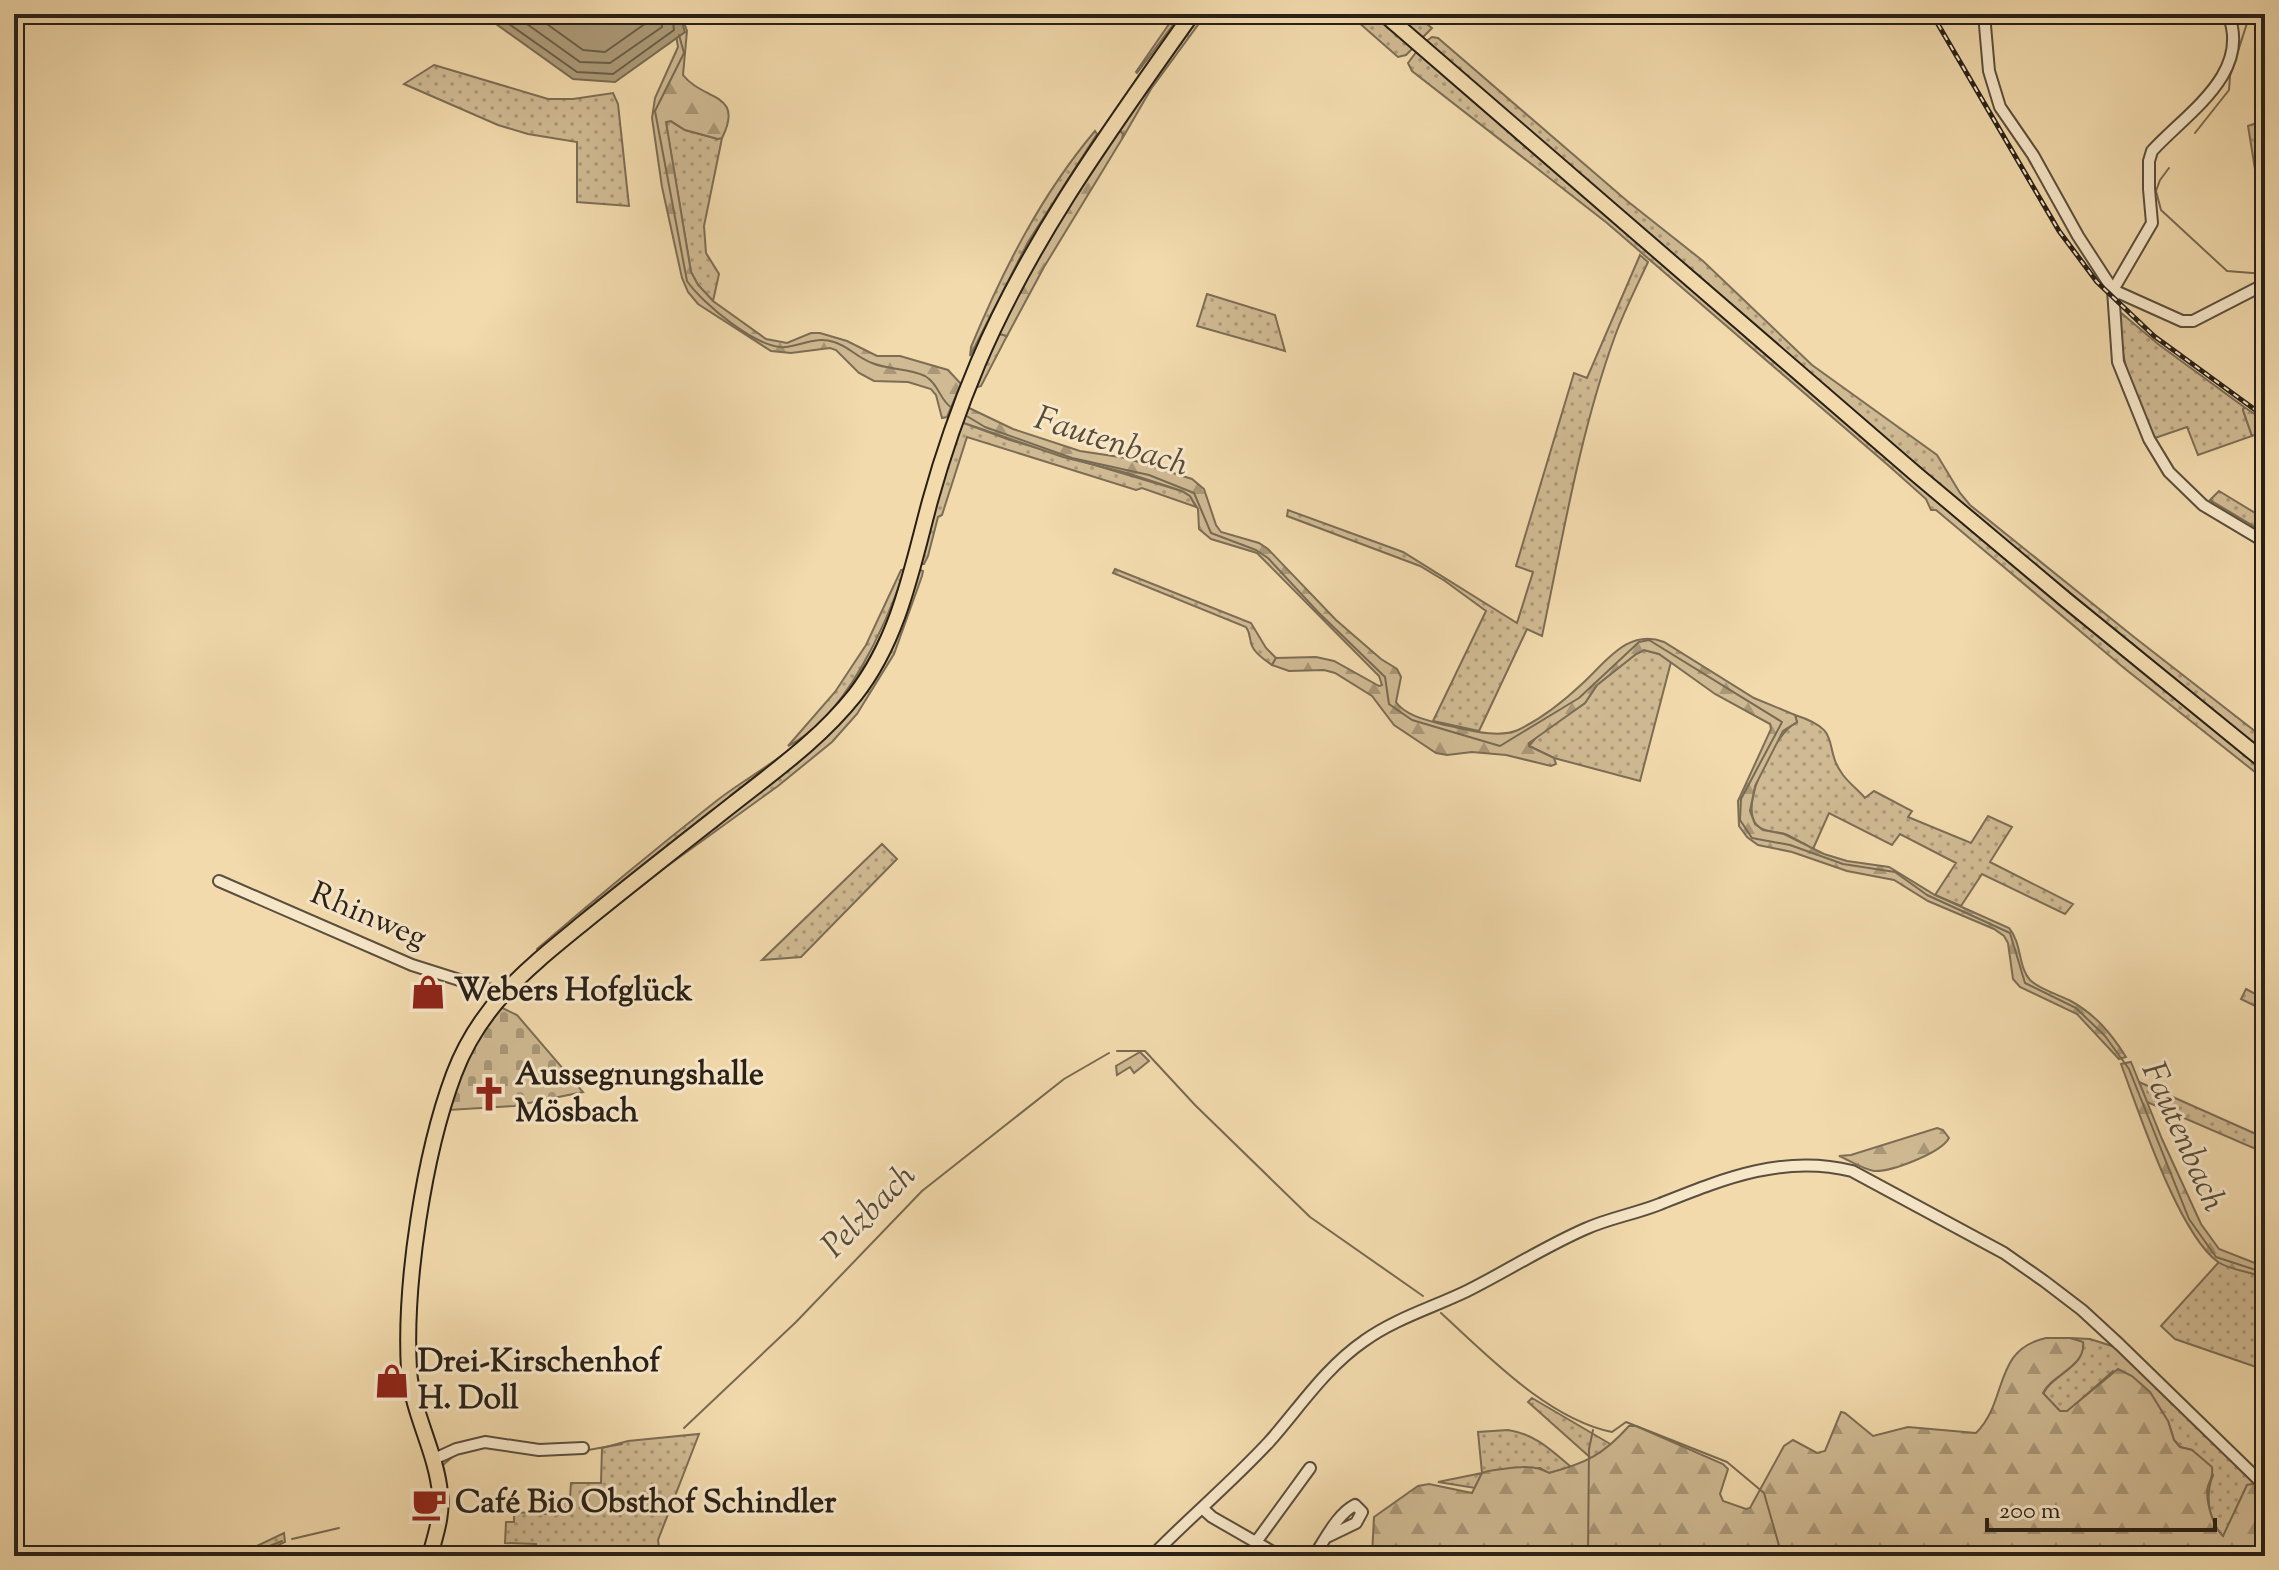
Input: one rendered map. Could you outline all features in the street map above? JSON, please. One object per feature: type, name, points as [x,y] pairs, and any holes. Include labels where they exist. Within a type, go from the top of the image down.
[{"type":"main road","points":[[430,1556],[441,1494],[411,1385],[409,1325],[415,1255],[437,1130],[443,1105],[466,1046],[499,997],[524,972],[817,738],[839,715],[874,664],[903,602],[956,419],[1004,305],[1075,180],[1192,14]]},
{"type":"main road","points":[[1384,14],[1917,475],[2265,762]]},
{"type":"street","points":[[1984,14],[1989,71],[2000,107],[2033,155],[2078,236],[2113,290],[2118,362],[2139,419],[2158,457],[2203,505],[2265,542]]},
{"type":"street","points":[[2113,290],[2152,223],[2149,189],[2152,151],[2207,96],[2228,69],[2235,49],[2234,29],[2228,14]]},
{"type":"street","points":[[2113,290],[2182,321],[2193,321],[2265,284]]},
{"type":"street","name":"Rhinweg","points":[[219,881],[412,965],[491,990],[499,997]]},
{"type":"street","points":[[1152,1556],[1271,1439],[1339,1360],[1376,1333],[1467,1291],[1557,1242],[1604,1221],[1659,1205],[1725,1178],[1771,1167],[1807,1164],[1852,1171],[2004,1253],[2082,1310],[2265,1486]]},
{"type":"street","points":[[432,1460],[456,1449],[485,1442],[539,1450],[583,1448]]},
{"type":"street","points":[[1256,1542],[1310,1468]]},
{"type":"street","points":[[1202,1508],[1212,1517],[1280,1556]]},
{"type":"street","points":[[1314,1556],[1327,1537]]},
{"type":"green space","points":[[663,14],[681,14],[687,31],[683,75],[719,99],[728,112],[728,123],[722,138],[718,139],[685,130],[671,121],[666,122],[691,272],[698,285],[713,301],[766,339],[787,343],[811,333],[820,333],[847,341],[877,356],[900,356],[948,370],[961,384],[947,417],[942,418],[936,395],[931,389],[908,382],[874,381],[859,373],[836,350],[830,348],[791,353],[771,351],[698,304],[688,292],[682,278],[662,187],[652,118],[655,98],[678,47],[676,35]]},
{"type":"green space","points":[[1176,14],[1181,14],[1137,73],[1136,72]]},
{"type":"green space","points":[[1197,14],[1206,14],[1151,89],[1122,139],[1123,134],[1119,130]]},
{"type":"green space","points":[[1349,14],[1374,14],[1413,48],[1406,55],[1398,57]]},
{"type":"green space","points":[[1395,14],[1414,14],[1432,28],[1421,39]]},
{"type":"green space","points":[[1432,37],[1438,38],[1626,200],[1703,261],[1812,365],[1937,455],[1970,505],[2265,739],[2265,755],[1947,491],[1633,222],[1425,42]]},
{"type":"green space","points":[[1417,51],[2265,768],[2265,780],[2124,668],[1936,510],[1931,510],[1926,499],[1889,466],[1607,223],[1412,71],[1408,63]]},
{"type":"green space","points":[[434,65],[548,99],[613,93],[618,104],[629,206],[577,202],[577,142],[528,134],[498,125],[404,84]]},
{"type":"green space","points":[[2265,120],[2265,231],[2248,126]]},
{"type":"green space","points":[[670,121],[685,130],[722,138],[704,226],[706,253],[719,274],[713,301],[691,272],[667,130],[666,122]]},
{"type":"green space","points":[[1119,130],[1123,134],[1122,139],[1044,267],[1007,336],[996,333],[1041,246]]},
{"type":"green space","points":[[1095,131],[1097,134],[1028,242],[970,356],[983,318],[1040,207]]},
{"type":"green space","points":[[1640,255],[1648,262],[1619,327],[1592,409],[1573,484],[1542,636],[1527,629],[1479,731],[1433,721],[1486,611],[1420,566],[1287,516],[1288,510],[1403,552],[1517,623],[1533,572],[1516,566],[1574,373],[1587,378]]},
{"type":"green space","points":[[1207,294],[1275,315],[1285,351],[1197,326]]},
{"type":"green space","points":[[2120,312],[2244,407],[2252,436],[2198,455],[2187,427],[2155,438],[2129,377],[2122,345]]},
{"type":"green space","points":[[996,333],[1007,336],[981,386],[975,388]]},
{"type":"green space","points":[[967,407],[1013,429],[1080,451],[1126,458],[1192,479],[1204,489],[1221,532],[1259,543],[1268,549],[1336,620],[1397,669],[1401,677],[1396,702],[1418,717],[1482,732],[1510,733],[1561,702],[1619,649],[1629,643],[1651,639],[1664,642],[1754,698],[1795,715],[1797,722],[1783,731],[1755,786],[1750,811],[1755,824],[1824,854],[1889,867],[1935,895],[2009,928],[2030,980],[2087,1011],[2108,1032],[2126,1057],[2119,1059],[2077,1014],[2020,987],[2013,979],[2008,943],[1994,929],[1928,901],[1894,880],[1847,871],[1792,852],[1758,845],[1747,837],[1739,826],[1738,801],[1771,729],[1770,724],[1715,694],[1659,654],[1644,650],[1636,654],[1597,685],[1585,703],[1529,743],[1529,746],[1554,758],[1556,764],[1551,766],[1506,755],[1436,753],[1394,725],[1372,696],[1335,673],[1324,670],[1289,671],[1272,665],[1276,658],[1316,657],[1334,661],[1382,685],[1379,676],[1257,553],[1211,539],[1199,529],[1198,509],[1190,496],[1127,473],[1063,457],[961,422]]},
{"type":"green space","points":[[2244,407],[2265,421],[2265,435],[2261,432],[2252,436]]},
{"type":"green space","points":[[961,422],[1010,440],[1182,491],[1190,496],[1196,507],[967,437],[942,515],[938,517],[928,556],[924,564],[919,564]]},
{"type":"green space","points":[[2219,491],[2265,519],[2265,533],[2210,500]]},
{"type":"green space","points":[[905,569],[875,643],[845,693],[809,733],[788,746],[835,692],[866,645],[901,570]]},
{"type":"green space","points":[[918,569],[923,571],[922,576],[894,654],[857,714],[832,742],[546,962],[844,714]]},
{"type":"green space","points":[[1115,569],[1251,623],[1276,658],[1272,665],[1253,649],[1246,627],[1113,573]]},
{"type":"green space","points":[[906,571],[899,603],[872,659],[850,692],[825,720],[770,770],[676,841],[539,953],[537,949],[625,875],[724,795],[789,750],[830,713],[875,647]]},
{"type":"green space","points":[[1644,650],[1659,654],[1671,662],[1640,781],[1554,758],[1529,746],[1539,734],[1585,703],[1597,685]]},
{"type":"green space","points":[[1795,715],[1811,721],[1826,733],[1845,778],[1865,798],[1874,791],[1912,811],[1908,817],[1971,843],[1988,816],[2012,827],[1990,862],[2073,904],[2065,914],[1982,874],[1961,906],[1935,895],[1956,863],[1900,834],[1892,845],[1829,813],[1813,849],[1785,834],[1759,827],[1752,814],[1756,785],[1779,739],[1797,722]]},
{"type":"green space","points":[[882,844],[897,859],[801,957],[762,960]]},
{"type":"green space","points":[[2246,989],[2265,999],[2265,1011],[2241,999]]},
{"type":"green space","points":[[498,1006],[517,1015],[583,1092],[514,1106],[449,1110],[467,1056]]},
{"type":"green space","points":[[1140,1052],[1149,1061],[1134,1073],[1130,1067],[1117,1075],[1116,1066]]},
{"type":"green space","points":[[2131,1062],[2201,1224],[2219,1249],[2265,1267],[2265,1278],[2218,1262],[2188,1226],[2161,1170],[2121,1064]]},
{"type":"green space","points":[[2139,1082],[2265,1138],[2265,1153],[2147,1102]]},
{"type":"green space","points":[[1937,1128],[1949,1138],[1944,1144],[1926,1155],[1892,1168],[1874,1171],[1839,1156],[1851,1155]]},
{"type":"green space","points":[[2219,1262],[2265,1278],[2265,1332],[2261,1345],[2265,1352],[2265,1370],[2175,1339],[2161,1326]]},
{"type":"green space","points":[[2046,1338],[2070,1338],[2083,1342],[2079,1358],[2043,1393],[2060,1411],[2067,1411],[2118,1369],[2132,1376],[2150,1392],[2168,1421],[2174,1440],[2212,1467],[2207,1492],[2209,1506],[2223,1536],[2247,1485],[2258,1483],[2265,1490],[2265,1556],[1372,1556],[1374,1517],[1418,1486],[1429,1484],[1472,1493],[1482,1473],[1488,1471],[1527,1467],[1549,1473],[1593,1457],[1629,1426],[1636,1426],[1723,1464],[1728,1469],[1720,1494],[1723,1501],[1750,1508],[1784,1446],[1793,1440],[1817,1453],[1825,1451],[1841,1412],[1873,1436],[1908,1427],[1976,1433],[1986,1420],[2017,1353],[2029,1344]]},
{"type":"green space","points":[[2070,1338],[2090,1339],[2118,1348],[2258,1483],[2247,1486],[2223,1537],[2214,1524],[2209,1508],[2213,1475],[2192,1450],[2180,1447],[2174,1440],[2168,1421],[2113,1371],[2067,1412],[2060,1411],[2043,1394],[2079,1358],[2082,1342]]},
{"type":"green space","points":[[1532,1398],[1612,1445],[1593,1460],[1528,1402]]},
{"type":"green space","points":[[1508,1430],[1526,1435],[1571,1467],[1549,1473],[1540,1468],[1482,1473],[1478,1432]]},
{"type":"green space","points":[[699,1434],[658,1540],[659,1547],[671,1552],[669,1556],[536,1556],[536,1544],[505,1543],[506,1522],[514,1522],[514,1512],[546,1514],[546,1498],[570,1498],[571,1483],[601,1483],[602,1448],[628,1441]]},
{"type":"green space","points":[[1482,1473],[1475,1488],[1438,1482]]},
{"type":"green space","points":[[284,1533],[285,1542],[256,1556],[236,1556]]},
{"type":"water","points":[[482,14],[679,14],[685,32],[615,82],[573,79]]},
{"type":"waterway","points":[[2195,133],[2229,90],[2230,76],[2250,14]]},
{"type":"waterway","name":"Fautenbach","points":[[679,35],[684,53],[655,111],[687,281],[718,312],[761,341],[786,347],[816,340],[834,342],[872,363],[925,376],[952,408]]},
{"type":"waterway","points":[[2169,168],[2156,191],[2161,210],[2227,271],[2265,274]]},
{"type":"waterway","name":"Fautenbach","points":[[965,415],[985,427],[1072,458],[1149,475],[1194,493],[1211,533],[1256,550],[1268,558],[1385,677],[1389,704],[1412,720],[1500,746],[1579,698],[1639,642],[1649,640],[1782,722],[1741,799],[1740,820],[1752,838],[1790,845],[1843,864],[1895,872],[1927,895],[2010,933],[2025,983],[2076,1008],[2105,1036],[2129,1069],[2189,1219],[2216,1257],[2265,1273]]},
{"type":"waterway","name":"Pelzbach","points":[[1117,1051],[1145,1051],[1195,1105],[1310,1217],[1423,1296]]},
{"type":"waterway","name":"Pelzbach","points":[[684,1428],[796,1322],[922,1191],[1064,1079],[1109,1053]]},
{"type":"waterway","name":"Pelzbach","points":[[1441,1313],[1520,1384],[1565,1414],[1612,1432],[1626,1422],[1727,1462],[1764,1493],[1782,1556]]},
{"type":"waterway","name":"Pelzbach","points":[[1588,1556],[1589,1449],[1593,1430]]},
{"type":"waterway","points":[[588,1450],[622,1444]]},
{"type":"waterway","points":[[443,1469],[443,1465],[457,1453]]},
{"type":"waterway","name":"Pelzbach","points":[[292,1539],[339,1528]]},
{"type":"waterway","name":"Pelzbach","points":[[245,1556],[282,1541]]},
{"type":"railway","points":[[1932,14],[2059,231],[2097,282],[2154,336],[2265,417]]},
{"type":"place","name":"Webers Hofglück","points":[[428,992]]},
{"type":"place","name":"Aussegnungshalle Mösbach","points":[[489,1094]]},
{"type":"place","name":"Drei-Kirschenhof H. Doll","points":[[392,1381]]},
{"type":"place","name":"Café Bio Obsthof Schindler","points":[[429,1504]]}]
